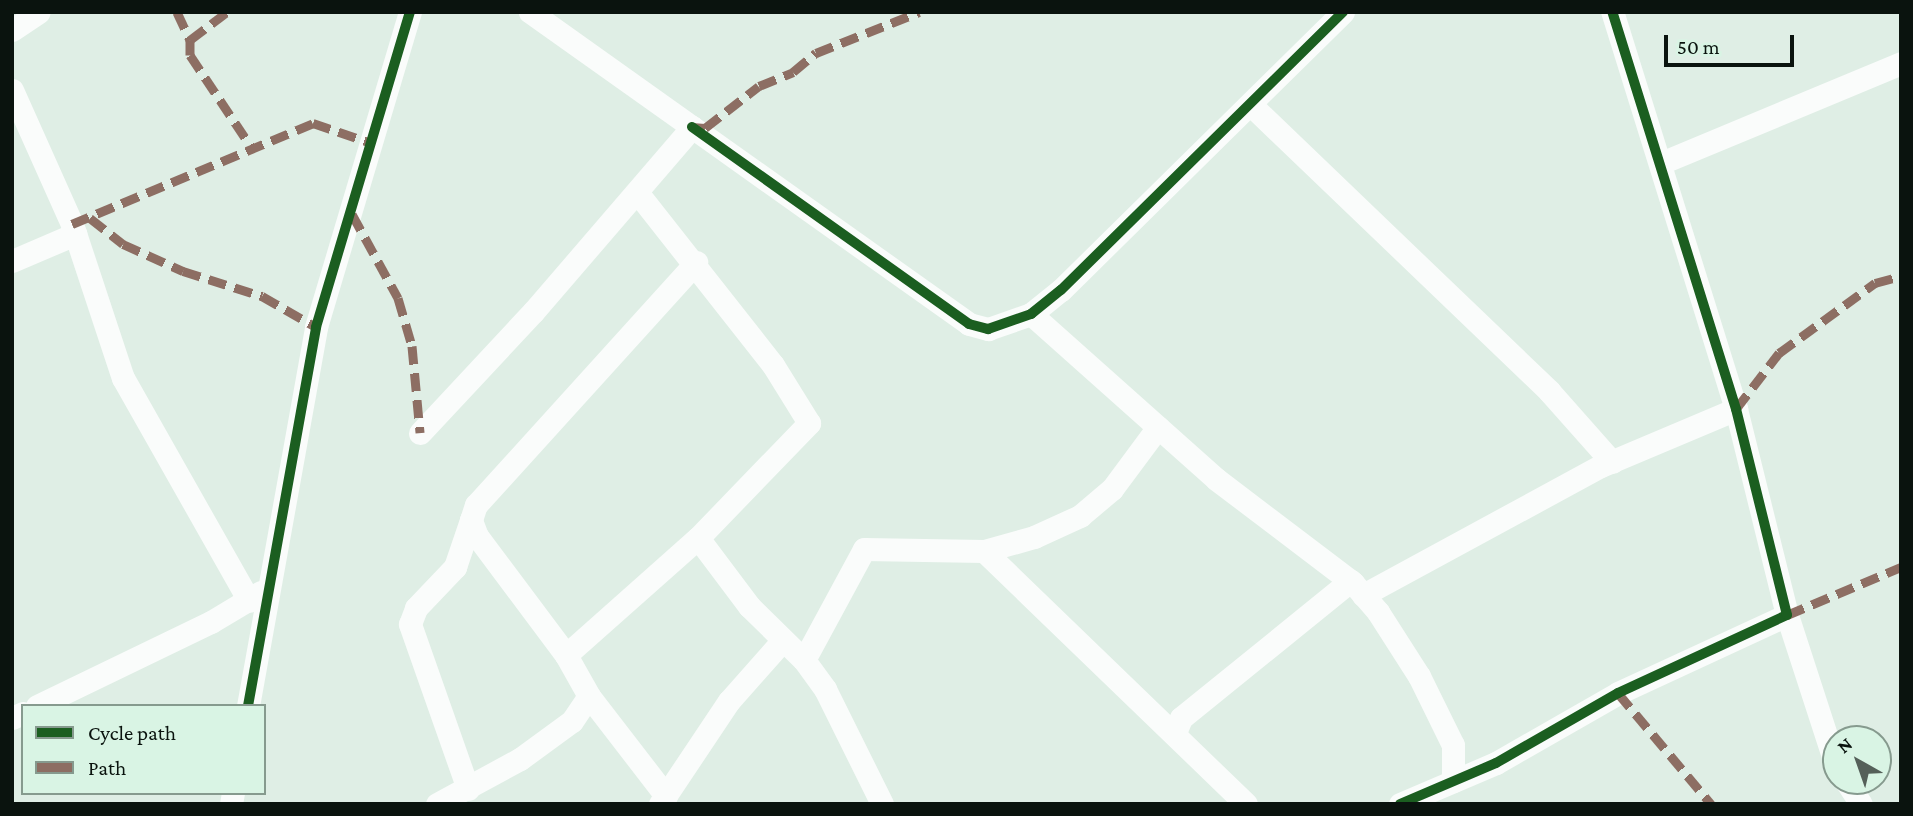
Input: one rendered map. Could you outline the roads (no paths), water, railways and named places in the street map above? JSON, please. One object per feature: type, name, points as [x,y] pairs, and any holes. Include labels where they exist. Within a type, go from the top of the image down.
[{"type":"street","points":[[12,30],[40,12]]},
{"type":"street","points":[[530,12],[970,324],[988,328],[1031,314],[1252,106],[1343,12]]},
{"type":"street","points":[[1612,12],[1736,409],[1787,615],[1823,725]]},
{"type":"street","points":[[248,704],[316,327],[402,17]]},
{"type":"street","points":[[1661,163],[1901,63]]},
{"type":"street","points":[[12,90],[75,234],[123,378],[249,601]]},
{"type":"street","points":[[1252,106],[1549,391],[1612,462]]},
{"type":"street","points":[[420,433],[692,127]]},
{"type":"street","points":[[566,655],[698,538],[809,423],[773,365],[696,262],[637,192]]},
{"type":"street","points":[[12,261],[75,234]]},
{"type":"street","points":[[467,789],[410,624],[416,608],[455,567],[476,505],[696,262]]},
{"type":"street","points":[[1031,314],[1216,479],[1357,588],[1419,676],[1453,745],[1453,781]]},
{"type":"street","points":[[1175,733],[1181,718],[1357,588],[1612,462],[1736,409]]},
{"type":"street","points":[[804,660],[864,549],[984,551],[1034,537],[1080,516],[1112,489],[1158,427]]},
{"type":"street","points":[[471,520],[477,536],[566,655],[589,696],[663,800],[734,693],[782,641]]},
{"type":"street","points":[[698,538],[748,606],[804,660],[853,737],[882,804]]},
{"type":"street","points":[[984,551],[1246,804]]},
{"type":"street","points":[[41,704],[249,601],[270,586]]},
{"type":"street","points":[[1400,804],[1548,735],[1618,693],[1787,615]]},
{"type":"street","points":[[437,804],[467,789],[572,721],[589,696]]}]
